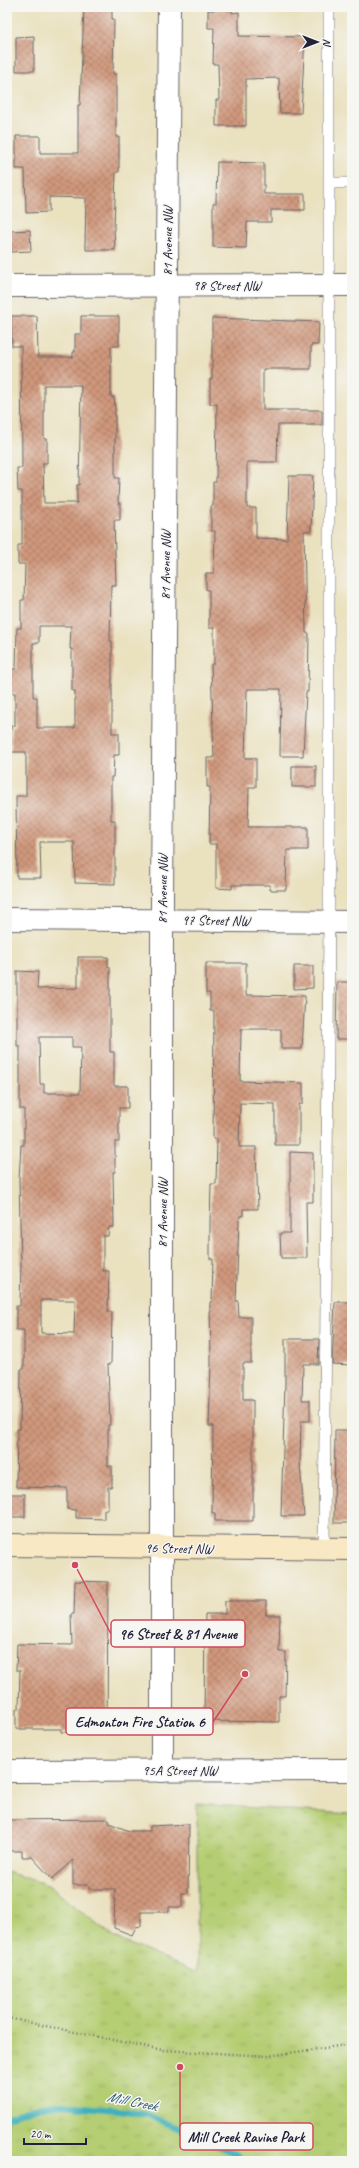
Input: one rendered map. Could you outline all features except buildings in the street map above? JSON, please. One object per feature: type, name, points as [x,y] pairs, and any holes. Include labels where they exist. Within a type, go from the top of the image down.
[{"type":"street","name":"81 Avenue NW","points":[[162,1771],[162,920],[168,7]]},
{"type":"street","name":"98 Street NW","points":[[7,286],[167,284],[352,285]]},
{"type":"street","name":"97 Street NW","points":[[7,919],[352,922]]},
{"type":"street","name":"96 Street NW","points":[[7,1545],[352,1549]]},
{"type":"street","name":"95A Street NW","points":[[7,1771],[352,1770]]},
{"type":"lane","points":[[324,1549],[329,922],[329,7]]},
{"type":"lane","points":[[330,183],[352,183]]},
{"type":"path","points":[[7,2018],[162,2050],[268,2056],[352,2044]]},
{"type":"green space","points":[[197,1804],[352,1814],[352,2161],[7,2161],[7,1872],[48,1885],[115,1938],[197,1973]]},
{"type":"waterway","name":"Mill Creek","points":[[7,2117],[42,2106],[63,2105],[127,2111],[148,2115],[236,2154],[243,2161]]},
{"type":"place","name":"96 Street & 81 Avenue","points":[[75,1565]]},
{"type":"place","name":"Edmonton Fire Station 6","points":[[245,1674]]},
{"type":"place","name":"Mill Creek Ravine Park","points":[[180,2067]]}]
